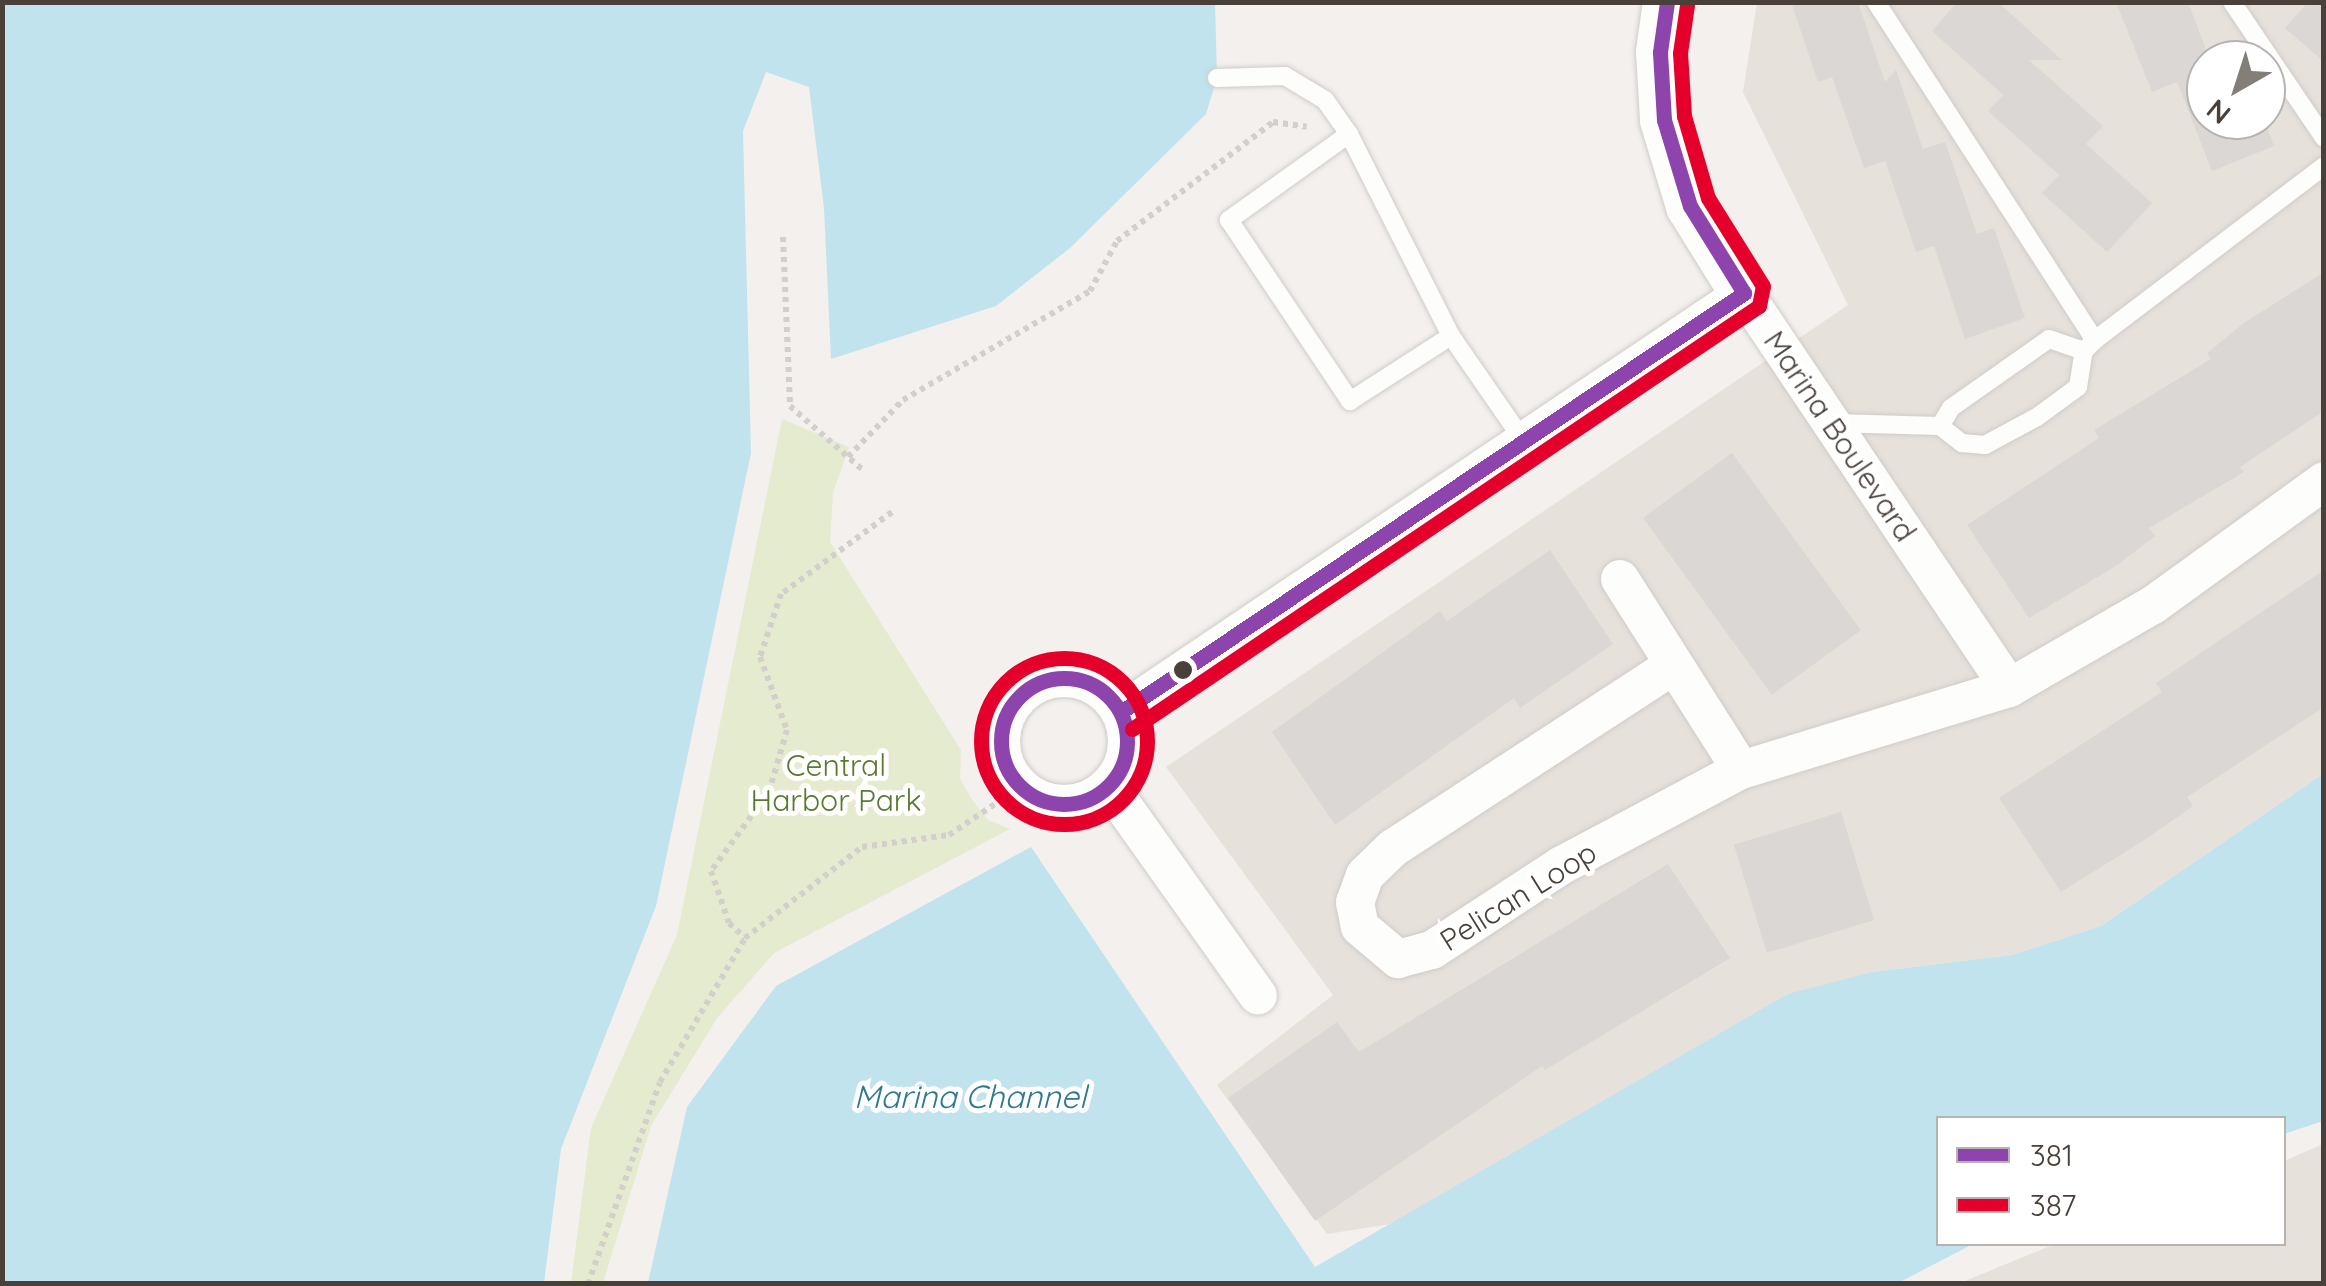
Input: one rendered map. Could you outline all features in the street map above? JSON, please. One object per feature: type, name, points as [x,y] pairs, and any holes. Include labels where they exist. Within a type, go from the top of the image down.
[{"type":"street","name":"Marina Boulevard","points":[[1667,2],[1660,52],[1668,135],[1690,206],[2009,688]]},
{"type":"street","points":[[1121,712],[1526,444],[1744,293]]},
{"type":"street","name":"Pelican Loop","points":[[1674,665],[1392,848],[1366,875],[1355,902],[1360,927],[1398,959],[1432,950],[1562,865],[1740,770],[2009,688],[2154,605],[2324,480]]},
{"type":"street","points":[[1620,578],[1740,770]]},
{"type":"street","points":[[1084,681],[1121,712],[1125,759],[1109,786],[1075,804],[1036,798],[1020,787],[1002,753],[1001,733],[1016,699],[1036,684],[1084,681]]},
{"type":"street","points":[[1109,786],[1258,996]]},
{"type":"lane","points":[[1876,2],[2089,346]]},
{"type":"lane","points":[[2232,2],[2324,138]]},
{"type":"lane","points":[[1218,78],[1285,76],[1325,100],[1349,134],[1451,336],[1526,444]]},
{"type":"lane","points":[[1349,134],[1229,220],[1350,401],[1451,336]]},
{"type":"lane","points":[[1833,423],[1940,426],[1962,442],[1985,445],[2078,387],[2089,346],[2324,166]]},
{"type":"lane","points":[[1940,426],[1966,396],[2049,340],[2089,346]]},
{"type":"path","points":[[848,457],[903,400],[1090,291],[1117,241],[1273,122],[1349,134]]},
{"type":"path","points":[[784,237],[790,406],[865,472]]},
{"type":"path","points":[[745,938],[729,923],[711,871],[769,792],[787,730],[760,658],[781,594],[892,512]]},
{"type":"path","points":[[588,1284],[660,1082],[745,938],[862,847],[949,835],[1020,787]]},
{"type":"shaded area","points":[[1757,3],[2323,3],[2323,774],[2101,926],[2012,955],[1872,972],[1391,1224],[1327,1234],[1217,1085],[1333,995],[1166,767],[1848,305],[1743,92]]},
{"type":"shaded area","points":[[2323,1144],[2323,1283],[1960,1283],[2050,1246],[2286,1246],[2286,1160]]},
{"type":"green space","name":"Central Harbor Park","points":[[782,419],[849,447],[833,493],[830,542],[961,750],[960,778],[972,800],[988,820],[1010,829],[774,953],[717,1018],[651,1126],[603,1283],[571,1283],[591,1128],[677,935]]},
{"type":"water","points":[[3,3],[1215,3],[1217,78],[1206,114],[1070,248],[996,306],[831,359],[824,208],[809,87],[766,72],[743,131],[751,453],[656,906],[561,1149],[544,1283],[3,1284]]},
{"type":"water","name":"Marina Channel","points":[[2323,774],[2323,1121],[2286,1133],[2286,1116],[1936,1116],[1936,1246],[1969,1246],[1898,1283],[648,1283],[687,1107],[776,986],[1031,847],[1315,1267],[1788,994],[1872,972],[2012,955],[2101,926]]},
{"type":"building","points":[[1791,2],[1858,2],[1885,82],[1896,70],[1923,149],[1945,142],[1977,234],[1994,228],[2025,318],[1965,339],[1934,246],[1916,252],[1885,161],[1864,168],[1832,77],[1818,82]]},
{"type":"building","points":[[1957,2],[1998,2],[2062,60],[2029,60],[2103,126],[2086,144],[2152,203],[2107,252],[2042,193],[2059,175],[1988,111],[2003,95],[1932,31]]},
{"type":"building","points":[[2116,2],[2188,2],[2202,40],[2186,40],[2186,105],[2177,82],[2152,92]]},
{"type":"building","points":[[2308,2],[2324,2],[2324,62],[2285,28]]},
{"type":"building","points":[[2200,140],[2272,140],[2274,146],[2212,171]]},
{"type":"building","points":[[2324,272],[2324,411],[2240,467],[2244,472],[2149,528],[2155,536],[2116,566],[2029,618],[1967,525],[2099,438],[2094,430],[2211,359],[2207,353],[2244,323]]},
{"type":"building","points":[[1732,453],[1861,630],[1772,695],[1643,518]]},
{"type":"building","points":[[1550,550],[1613,644],[1520,708],[1514,698],[1335,825],[1272,732],[1440,611],[1447,621]]},
{"type":"building","points":[[2324,570],[2324,707],[2187,797],[2193,806],[2061,892],[1999,798],[2162,692],[2156,683]]},
{"type":"building","points":[[1841,812],[1874,920],[1767,953],[1734,845]]},
{"type":"building","points":[[1668,864],[1730,958],[1545,1070],[1542,1066],[1315,1221],[1228,1098],[1337,1022],[1359,1052]]},
{"type":"transit line","name":"381","points":[[1121,712],[1744,293],[1690,206],[1664,120],[1660,52],[1667,2]]},
{"type":"transit line","name":"387","points":[[1132,729],[1759,306],[1763,286],[1708,198],[1684,116],[1680,53],[1687,5]]},
{"type":"transit line","name":"387","points":[[1064,658],[1096,664],[1123,682],[1141,709],[1147,741],[1141,773],[1123,800],[1096,818],[1064,824],[1032,818],[1005,800],[987,773],[981,741],[987,709],[1005,682],[1032,664],[1064,658]]},
{"type":"transit line","name":"381","points":[[1064,678],[1088,683],[1109,696],[1122,717],[1127,741],[1122,765],[1109,786],[1088,799],[1064,804],[1040,799],[1019,786],[1006,765],[1001,741],[1006,717],[1019,696],[1040,683],[1064,678]]}]
